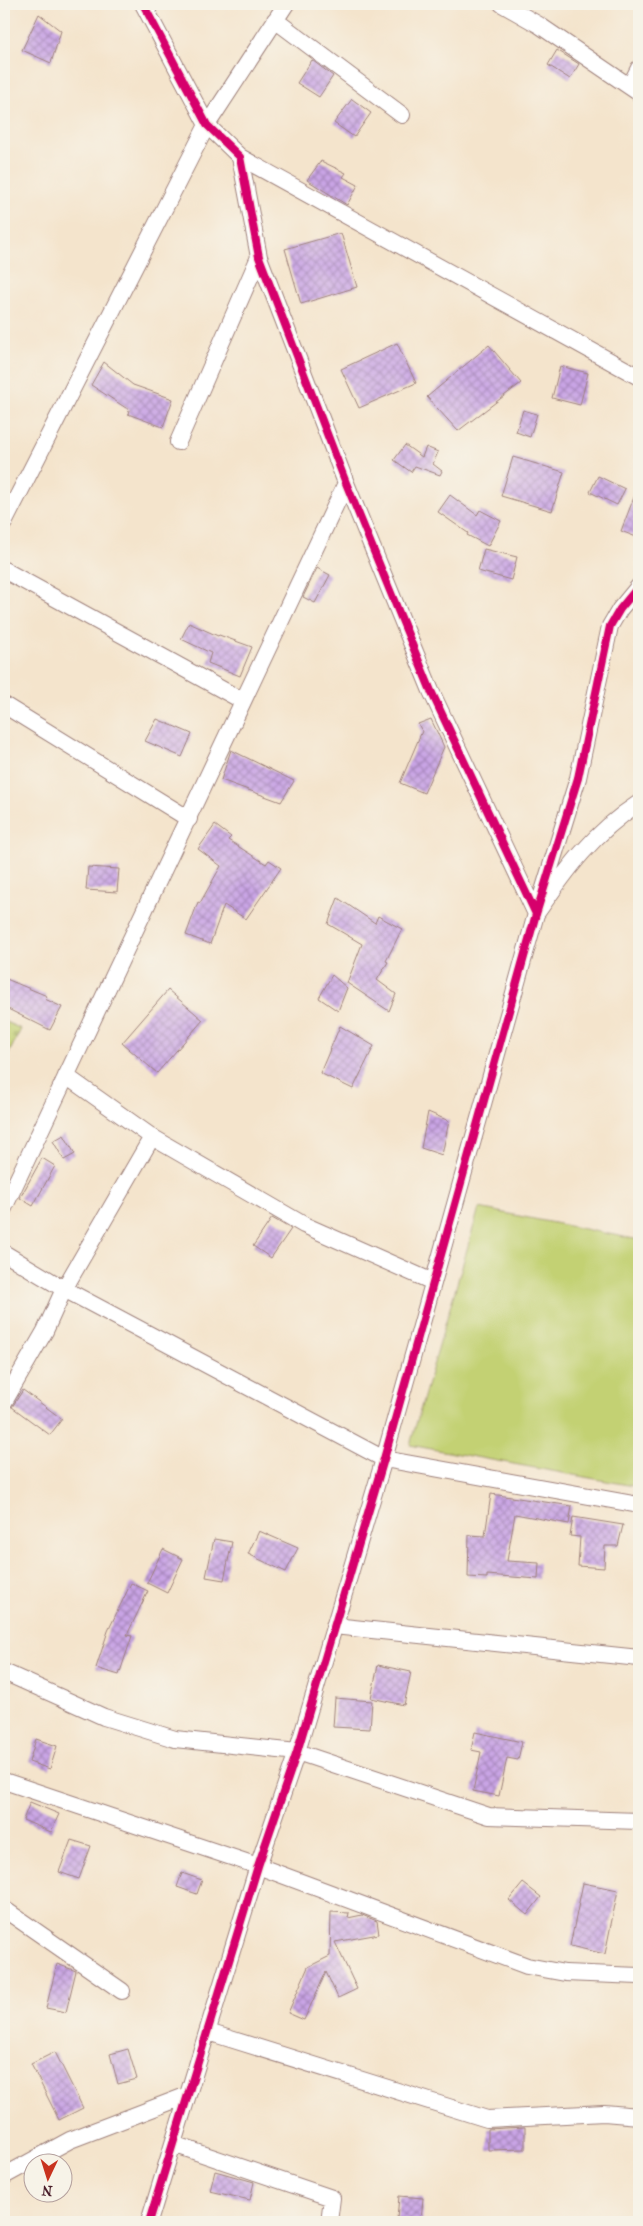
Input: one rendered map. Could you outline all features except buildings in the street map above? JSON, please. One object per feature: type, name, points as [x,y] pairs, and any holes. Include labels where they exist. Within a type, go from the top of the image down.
[{"type":"street","points":[[143,4],[208,125],[240,157],[639,377]]},
{"type":"street","points":[[4,523],[208,125],[286,4]]},
{"type":"street","points":[[502,4],[539,25],[635,89],[639,68]]},
{"type":"street","points":[[275,20],[402,114]]},
{"type":"street","points":[[240,157],[258,257],[346,482],[431,691],[536,914]]},
{"type":"street","points":[[178,442],[258,257]]},
{"type":"street","points":[[4,1208],[189,819],[346,482]]},
{"type":"street","points":[[4,570],[243,701]]},
{"type":"street","points":[[149,2222],[258,1866],[297,1752],[384,1459],[536,914],[578,778],[610,626],[639,586]]},
{"type":"street","points":[[4,705],[189,819]]},
{"type":"street","points":[[536,914],[572,862],[600,831],[639,803]]},
{"type":"street","points":[[66,1076],[152,1137],[304,1225],[433,1282]]},
{"type":"street","points":[[4,1402],[45,1331],[64,1289],[152,1137]]},
{"type":"street","points":[[4,1253],[64,1289],[384,1459],[639,1505]]},
{"type":"street","points":[[334,1626],[639,1658]]},
{"type":"street","points":[[4,1672],[104,1717],[175,1739],[297,1752],[489,1816],[639,1821]]},
{"type":"street","points":[[4,1781],[258,1866],[527,1966],[565,1973],[639,1976]]},
{"type":"street","points":[[4,1909],[122,1991]]},
{"type":"street","points":[[208,2032],[486,2119],[604,2113],[639,2116]]},
{"type":"street","points":[[4,2176],[70,2140],[188,2095]]},
{"type":"street","points":[[173,2144],[332,2198],[329,2222]]},
{"type":"green space","points":[[4,1021],[21,1029],[4,1063]]},
{"type":"green space","points":[[479,1208],[639,1240],[639,1487],[410,1445]]},
{"type":"cycle path","points":[[143,4],[207,125],[240,157],[259,257],[346,483],[431,691],[536,914]]},
{"type":"cycle path","points":[[149,2222],[258,1866],[297,1752],[384,1459],[536,914],[578,778],[610,626],[620,609],[639,586]]}]
